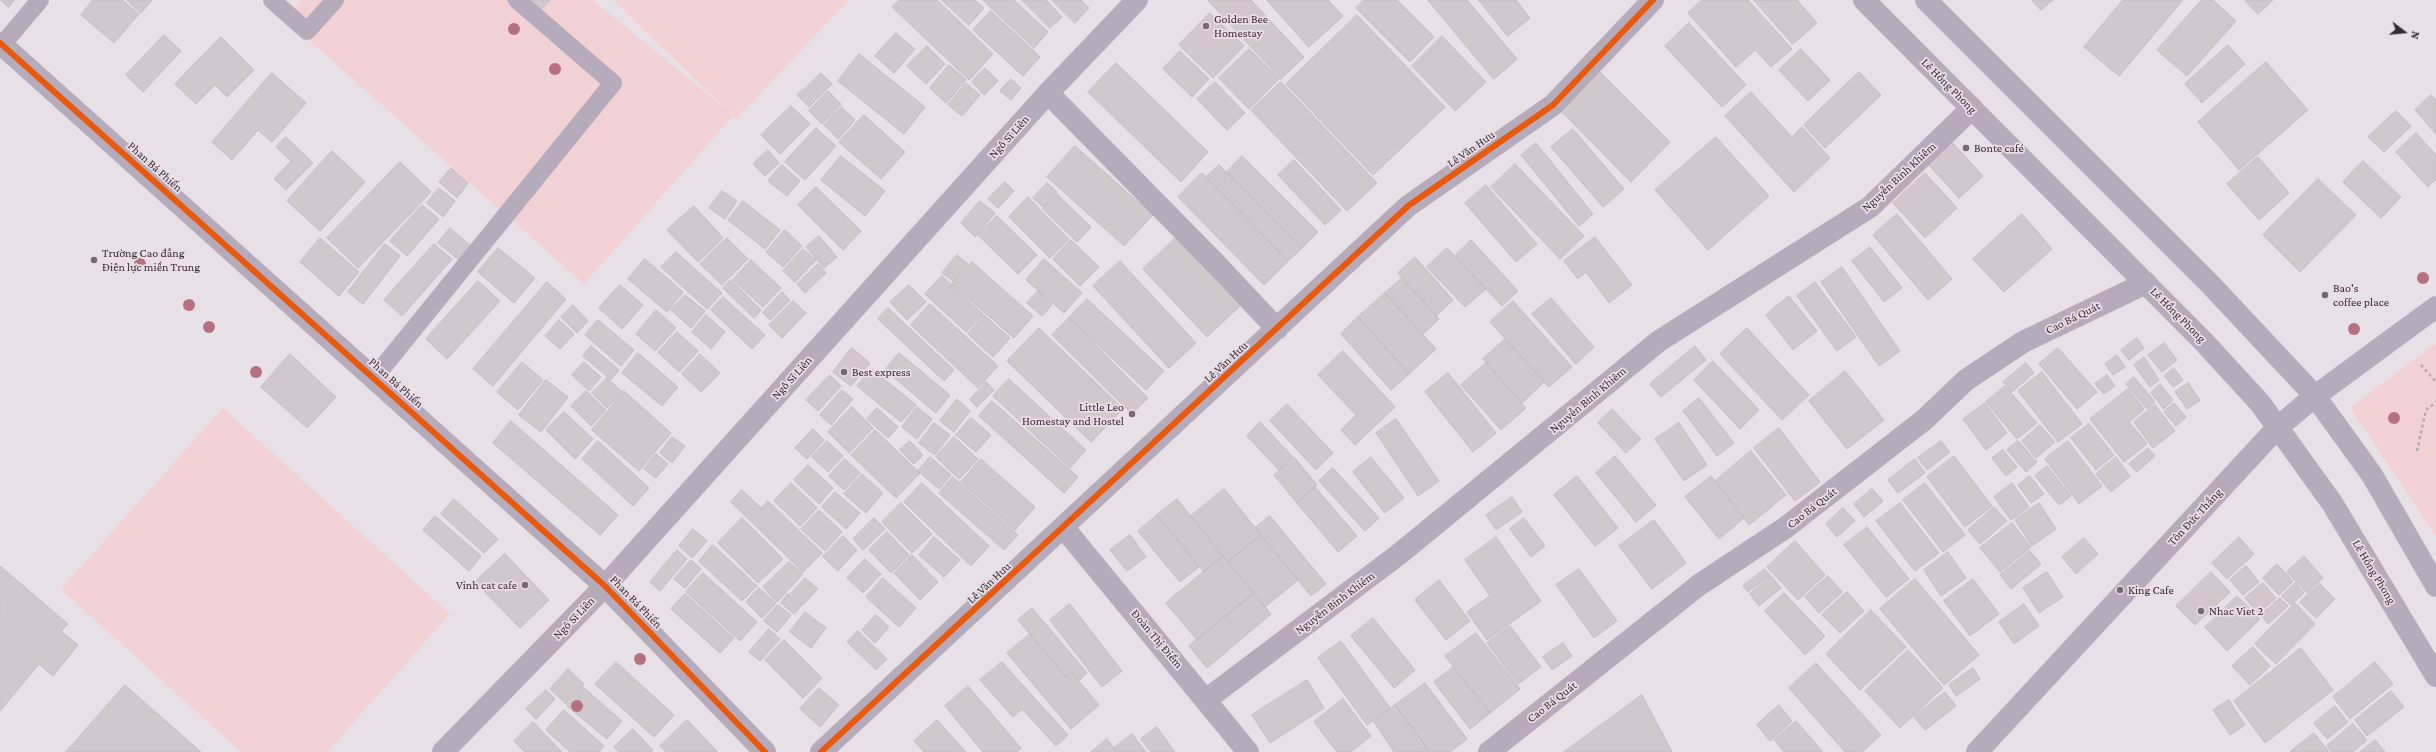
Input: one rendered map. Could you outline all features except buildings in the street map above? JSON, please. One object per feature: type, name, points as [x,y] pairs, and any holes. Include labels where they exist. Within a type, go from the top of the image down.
[{"type":"street","name":"Ngô Sĩ Liên","points":[[443,752],[605,586],[1048,93],[1137,0]]},
{"type":"street","name":"Lê Văn Hưu","points":[[821,752],[1064,528],[1408,206],[1553,105],[1653,0]]},
{"type":"street","name":"Lê Hồng Phong","points":[[1864,0],[2146,283],[2260,403],[2332,503],[2436,676]]},
{"type":"street","points":[[1926,0],[2204,279],[2315,396],[2372,475],[2436,586]]},
{"type":"street","name":"Phan Bá Phiến","points":[[1,44],[605,586],[765,752]]},
{"type":"street","points":[[1048,93],[1195,242],[1277,329]]},
{"type":"street","name":"Nguyễn Bỉnh Khiêm","points":[[1207,699],[1398,555],[1659,341],[1870,207],[1972,108]]},
{"type":"street","name":"Cao Bá Quát","points":[[1489,752],[1699,585],[1785,528],[1918,425],[1966,380],[2024,342],[2146,283]]},
{"type":"street","name":"Tôn Đức Thắng","points":[[1977,752],[2277,428],[2315,396],[2436,308]]},
{"type":"street","name":"Đoàn Thị Điểm","points":[[1064,528],[1207,699],[1248,752]]},
{"type":"lane","points":[[1,44],[40,0]]},
{"type":"lane","points":[[272,0],[307,31],[335,0]]},
{"type":"lane","points":[[374,378],[613,83],[517,0]]},
{"type":"path","points":[[2420,365],[2436,382]]},
{"type":"path","points":[[2417,451],[2426,410],[2436,402]]},
{"type":"shaded area","points":[[302,0],[593,0],[727,110],[613,0],[849,0],[736,119],[733,116],[584,284],[285,19]]},
{"type":"shaded area","points":[[2436,343],[2436,536],[2350,408]]},
{"type":"shaded area","points":[[223,408],[450,614],[327,752],[241,752],[61,589]]},
{"type":"cycle path","points":[[821,752],[1408,206],[1553,105],[1653,0]]},
{"type":"cycle path","points":[[0,43],[605,586],[765,752]]},
{"type":"place","name":"Golden Bee Homestay","points":[[1206,26]]},
{"type":"place","name":"Bonte café","points":[[1966,148]]},
{"type":"place","name":"Trường Cao đẳng Điện lực miền Trung","points":[[94,260]]},
{"type":"place","name":"Bao's coffee place","points":[[2325,295]]},
{"type":"place","name":"Best express","points":[[844,372]]},
{"type":"place","name":"Little Leo Homestay and Hostel","points":[[1132,414]]},
{"type":"place","name":"Vinh cat cafe","points":[[525,585]]},
{"type":"place","name":"King Cafe","points":[[2120,590]]},
{"type":"place","name":"Nhac Viet 2","points":[[2201,611]]}]
